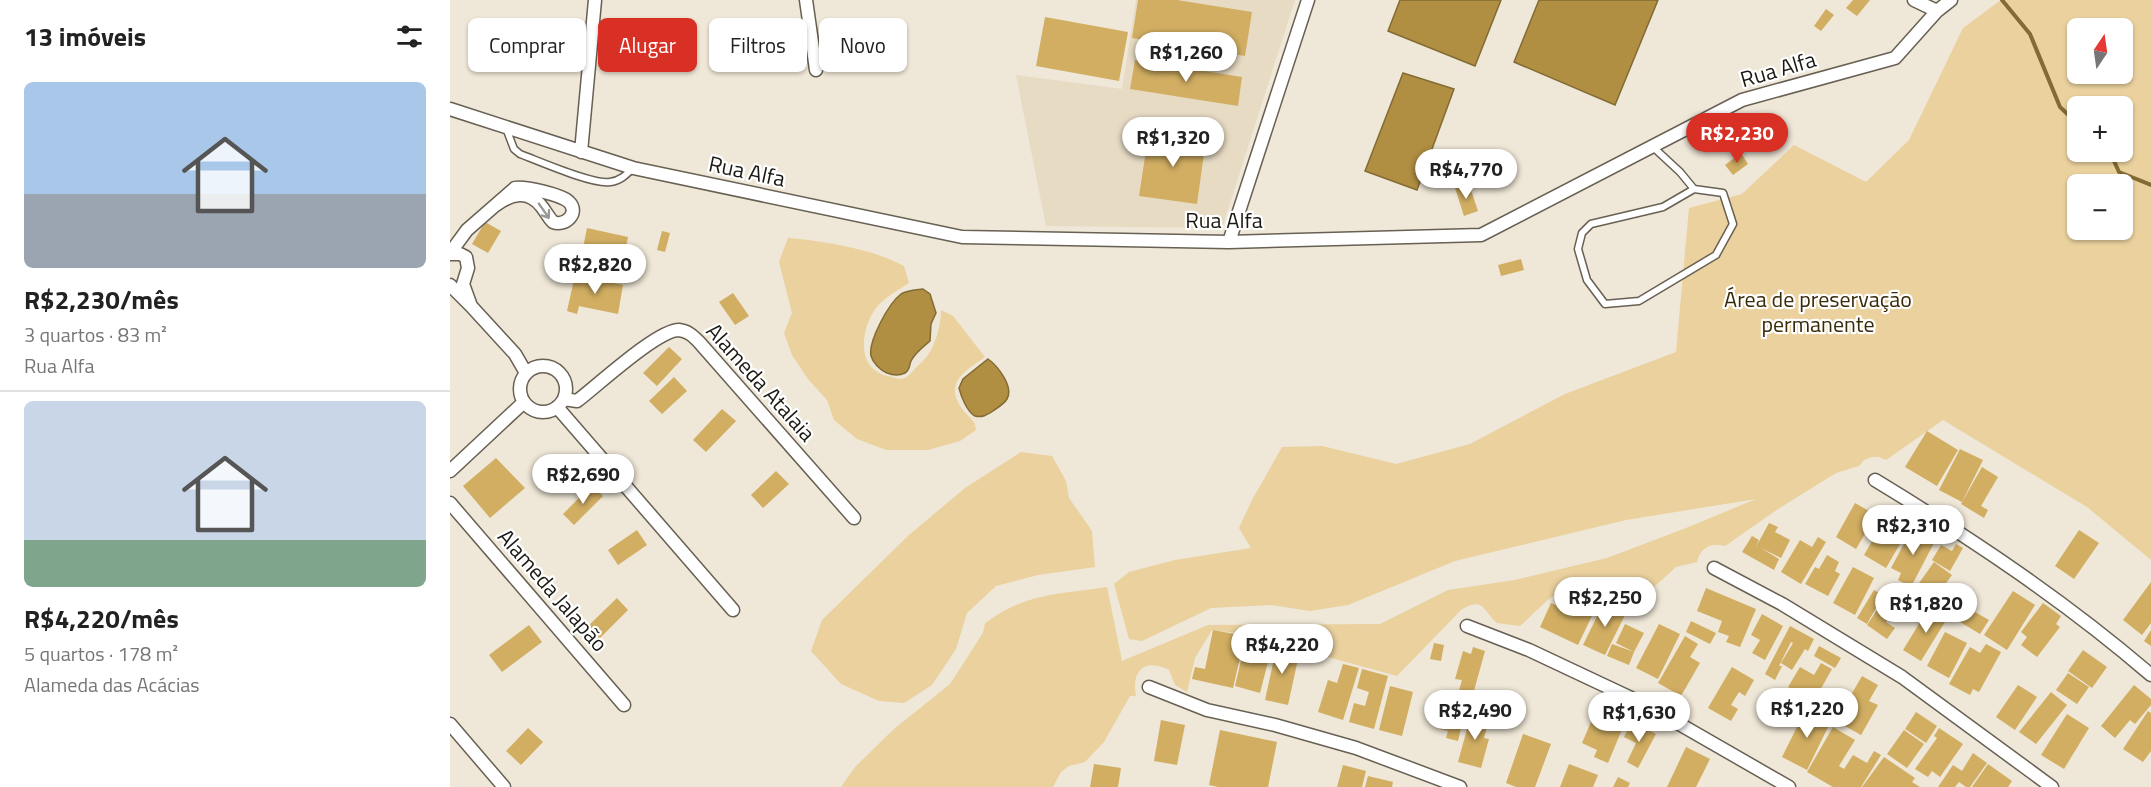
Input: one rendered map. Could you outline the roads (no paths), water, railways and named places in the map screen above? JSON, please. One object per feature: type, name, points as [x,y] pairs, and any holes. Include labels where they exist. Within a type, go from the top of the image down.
[{"type":"street","points":[[581,152],[595,0]]},
{"type":"street","points":[[806,0],[816,70]]},
{"type":"street","points":[[1229,242],[1308,0]]},
{"type":"street","points":[[1914,0],[1937,11]]},
{"type":"street","name":"Rua Alfa","points":[[450,109],[633,168],[962,237],[1229,242],[1481,235],[1742,100],[1895,57],[1937,11],[1951,0]]},
{"type":"street","points":[[450,254],[467,230],[509,191],[523,186],[567,199],[573,208],[568,221],[558,224],[548,218],[537,202],[520,194],[513,195],[496,205]]},
{"type":"street","points":[[467,230],[464,244],[468,268],[464,290],[471,306]]},
{"type":"street","points":[[450,254],[460,254],[466,257]]},
{"type":"street","points":[[450,285],[515,354],[526,373]]},
{"type":"street","name":"Alameda Atalaia","points":[[560,403],[577,401],[654,339],[678,330],[688,332],[854,518]]},
{"type":"street","points":[[539,366],[546,366],[559,372],[566,385],[560,403],[550,411],[536,411],[524,402],[520,387],[526,373],[539,366]]},
{"type":"street","points":[[450,471],[524,402]]},
{"type":"street","points":[[560,403],[733,610]]},
{"type":"street","points":[[1875,480],[1947,525],[2055,598],[2151,675]]},
{"type":"street","name":"Alameda Jalapão","points":[[450,503],[624,705]]},
{"type":"street","points":[[1714,568],[1782,604],[1902,677],[2052,787]]},
{"type":"street","points":[[1467,626],[1530,650],[1648,706],[1789,787]]},
{"type":"street","points":[[1149,687],[1207,710],[1275,725],[1356,748],[1460,787]]},
{"type":"street","points":[[450,724],[504,787]]},
{"type":"lane","points":[[506,127],[514,148],[520,154],[593,180],[613,182],[623,178],[633,168]]},
{"type":"lane","points":[[1653,146],[1694,189],[1723,193],[1733,224],[1716,255],[1639,301],[1605,304],[1587,280],[1578,249],[1582,233],[1591,224],[1663,207],[1694,189]]},
{"type":"waterway","points":[[2002,0],[2030,34],[2060,107],[2067,114]]},
{"type":"waterway","points":[[2114,162],[2119,172],[2151,185]]},
{"type":"park label","name":"Área de preservação permanente","points":[[1818,312]]}]
